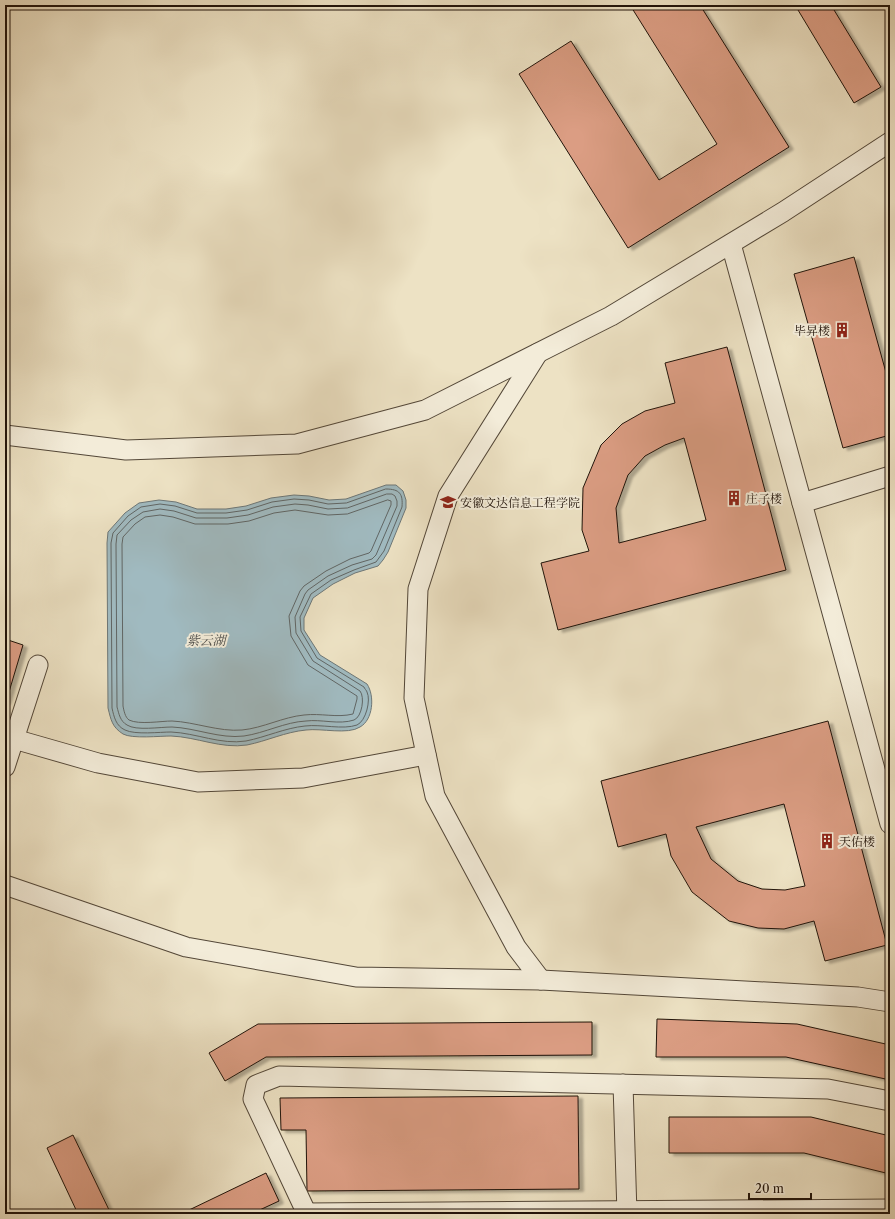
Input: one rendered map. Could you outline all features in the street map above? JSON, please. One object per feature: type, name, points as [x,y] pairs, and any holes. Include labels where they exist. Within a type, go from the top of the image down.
[{"type":"street","points":[[5,435],[126,450],[297,444],[425,410],[611,316],[783,212],[890,142]]},
{"type":"street","points":[[731,244],[890,824]]},
{"type":"street","points":[[538,353],[448,496],[418,589],[414,698],[435,796],[516,947],[541,980]]},
{"type":"street","points":[[802,503],[890,476]]},
{"type":"street","points":[[5,767],[38,665]]},
{"type":"street","points":[[14,739],[98,763],[198,782],[303,778],[426,755]]},
{"type":"street","points":[[5,884],[186,947],[356,977],[541,980],[858,997],[890,1002]]},
{"type":"street","points":[[890,1101],[828,1089],[280,1076],[256,1084],[252,1099],[305,1214],[890,1209]]},
{"type":"street","points":[[623,1084],[627,1212]]},
{"type":"water","name":"紫云湖","points":[[386,485],[396,485],[403,491],[406,500],[406,508],[388,552],[378,566],[355,573],[333,584],[313,598],[304,618],[304,630],[320,655],[367,684],[370,689],[372,701],[370,713],[364,724],[349,731],[298,731],[247,745],[237,746],[171,736],[127,736],[116,729],[111,720],[108,708],[107,543],[108,532],[125,513],[139,503],[159,500],[176,502],[197,509],[226,509],[246,506],[271,498],[294,495],[329,500],[346,499]]},
{"type":"building","points":[[630,5],[700,5],[789,147],[628,248],[519,74],[571,41],[659,180],[717,144]]},
{"type":"building","points":[[795,5],[831,5],[881,87],[854,103]]},
{"type":"building","name":"毕昇楼","points":[[854,257],[890,387],[890,435],[843,448],[794,274]]},
{"type":"building","name":"庄子楼","points":[[727,347],[786,570],[558,630],[541,563],[589,551],[582,530],[583,488],[601,445],[622,424],[645,411],[675,403],[665,363]],"holes":[[[684,438],[706,520],[619,543],[616,508],[628,475],[645,456],[665,445]]]},
{"type":"building","points":[[5,639],[23,645],[6,702],[5,702]]},
{"type":"building","name":"天佑楼","points":[[828,721],[887,945],[825,961],[814,921],[784,929],[758,928],[729,921],[692,892],[671,856],[666,834],[618,847],[601,781]],"holes":[[[784,804],[805,886],[785,890],[762,889],[738,881],[711,859],[696,827]]]},
{"type":"building","points":[[657,1019],[797,1024],[890,1045],[890,1080],[786,1057],[656,1057]]},
{"type":"building","points":[[592,1022],[592,1055],[266,1057],[225,1081],[209,1053],[258,1024]]},
{"type":"building","points":[[578,1096],[579,1189],[307,1191],[306,1130],[281,1130],[280,1098]]},
{"type":"building","points":[[669,1117],[811,1117],[890,1136],[890,1174],[804,1153],[669,1153]]},
{"type":"building","points":[[73,1135],[111,1214],[78,1214],[47,1148]]},
{"type":"building","points":[[266,1173],[279,1201],[251,1214],[188,1214],[187,1211]]},
{"type":"place","name":"毕昇楼","points":[[842,330]]},
{"type":"place","name":"庄子楼","points":[[734,498]]},
{"type":"place","name":"安徽文达信息工程学院","points":[[448,502]]},
{"type":"place","name":"天佑楼","points":[[827,841]]}]
